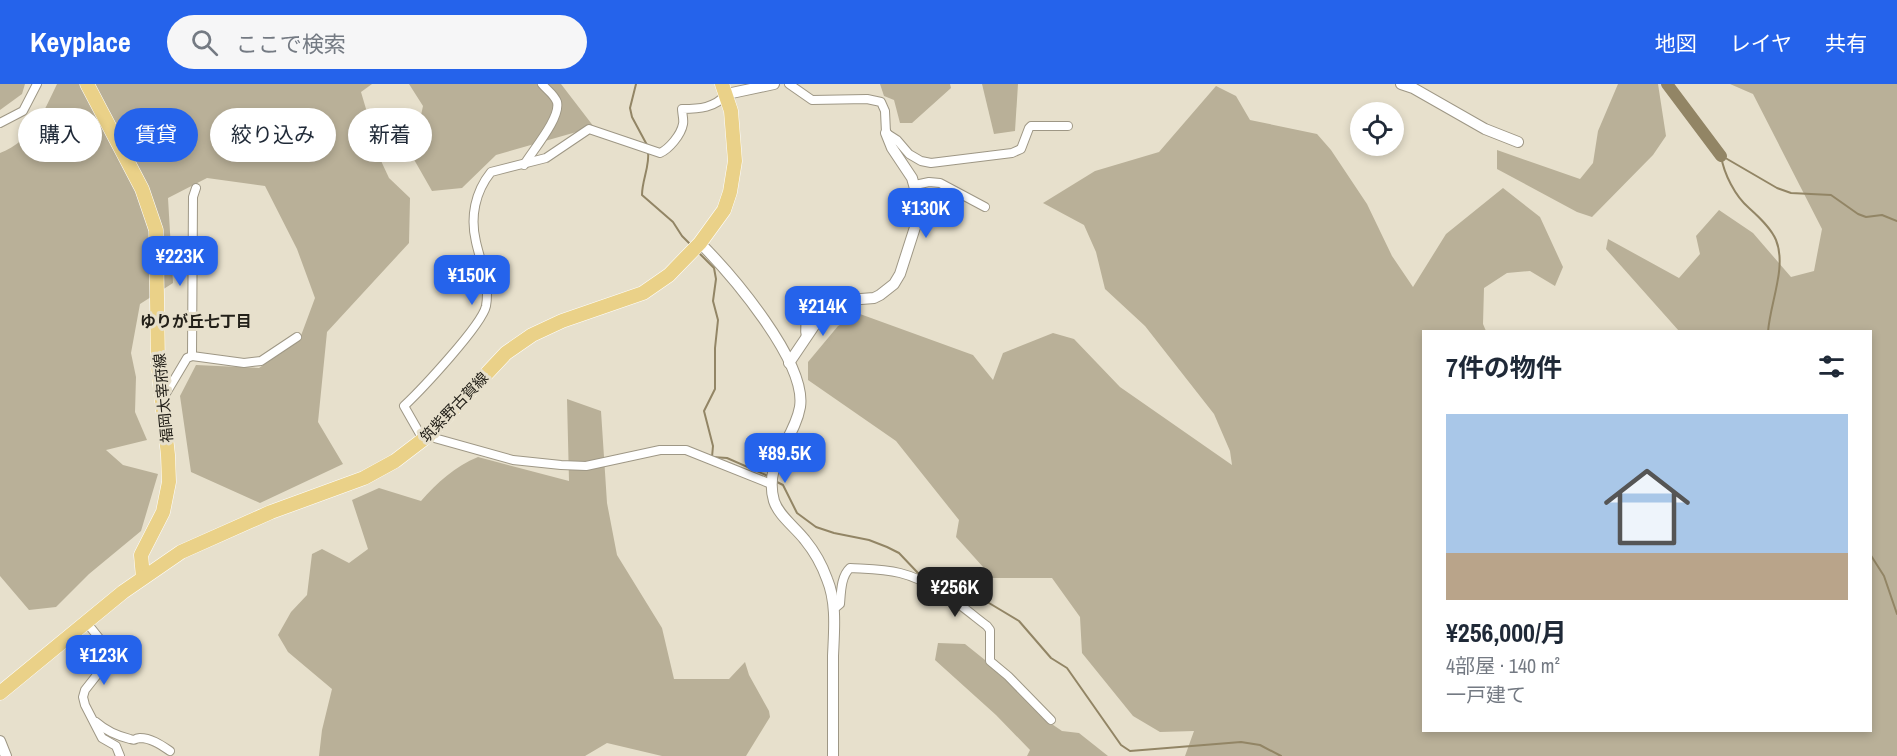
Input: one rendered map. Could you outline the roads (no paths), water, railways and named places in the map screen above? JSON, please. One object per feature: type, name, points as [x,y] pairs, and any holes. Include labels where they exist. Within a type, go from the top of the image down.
[{"type":"main road","name":"福岡太宰府線","points":[[87,84],[142,189],[156,230],[158,366],[168,455],[168,490],[164,512],[141,555],[143,577]]},
{"type":"main road","name":"筑紫野古賀線","points":[[2,689],[143,577],[181,552],[271,512],[364,478],[395,461],[429,435],[506,353],[532,335],[562,321],[643,293],[669,275],[700,243],[723,210],[730,192],[735,161],[731,111],[724,89]]},
{"type":"street","points":[[0,123],[23,111],[37,84]]},
{"type":"street","points":[[524,165],[544,136],[556,114],[558,105],[554,95],[542,84]]},
{"type":"street","points":[[771,484],[686,450],[660,450],[586,466],[513,460],[420,434],[404,406],[472,332],[484,312],[486,276],[476,243],[473,220],[480,188],[491,172],[546,159],[589,129],[660,153],[667,150],[683,124],[682,109],[701,109],[717,104],[724,89],[774,84]]},
{"type":"street","points":[[789,84],[812,100],[867,99],[881,102],[885,111],[886,133],[892,148],[915,185],[919,211],[900,274],[894,284],[880,296],[848,300],[826,296],[817,298],[809,308],[804,326],[806,337]]},
{"type":"street","points":[[1401,84],[1413,88],[1485,129],[1518,142]]},
{"type":"street","points":[[886,133],[897,140],[909,154],[921,161],[931,163],[1012,153],[1022,148],[1031,126],[1068,126]]},
{"type":"street","points":[[915,185],[929,182],[940,183],[985,207]]},
{"type":"street","points":[[192,356],[193,197],[196,188]]},
{"type":"street","points":[[700,243],[760,311],[789,363],[800,390],[800,407],[793,427],[774,463],[771,484],[775,503],[785,519],[805,540],[828,581],[834,609],[833,756]]},
{"type":"street","points":[[789,363],[816,323],[828,312],[848,300]]},
{"type":"street","points":[[161,397],[165,395],[187,358],[192,356],[244,363],[261,361],[297,337]]},
{"type":"street","points":[[834,609],[840,604],[842,583],[846,571],[850,568],[901,573],[930,586],[945,594],[987,626],[990,630],[990,662],[1008,676],[1052,720]]},
{"type":"street","points":[[87,623],[107,648],[100,671],[85,690],[83,697],[102,738],[116,746],[120,756]]},
{"type":"street","points":[[93,720],[111,732],[133,740],[140,738],[160,744],[170,751]]},
{"type":"street","points":[[0,741],[6,756]]},
{"type":"waterway","points":[[636,84],[630,108],[632,117],[647,145]]},
{"type":"waterway","points":[[1667,84],[1721,156]]},
{"type":"waterway","points":[[648,151],[642,195],[673,222],[692,246]]},
{"type":"waterway","points":[[1721,156],[1727,177],[1735,191],[1771,231],[1779,251],[1779,273],[1768,330]]},
{"type":"waterway","points":[[1722,156],[1777,188],[1791,193],[1831,195],[1858,214],[1866,217],[1882,215],[1897,221]]},
{"type":"waterway","points":[[698,252],[714,268],[716,279],[713,301],[718,320],[715,389],[704,411],[713,446],[712,457],[727,458],[768,476]]},
{"type":"waterway","points":[[775,481],[783,485],[797,513],[816,527],[869,540],[887,547],[899,553],[918,573],[947,589],[989,603],[1019,621],[1051,658],[1067,668],[1121,745],[1130,751],[1241,742],[1260,745],[1281,756]]},
{"type":"waterway","points":[[1872,557],[1884,576],[1897,614]]},
{"type":"district","name":"ゆりが丘七丁目","points":[[196,321]]}]
